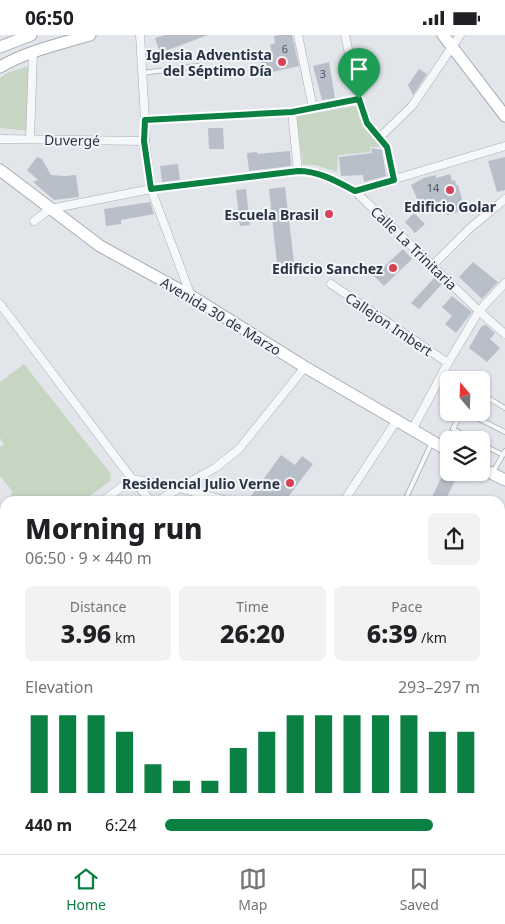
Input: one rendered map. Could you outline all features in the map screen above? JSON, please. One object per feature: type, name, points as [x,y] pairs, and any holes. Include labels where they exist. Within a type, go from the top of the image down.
[{"type":"main road","points":[[0,47],[31,35]]},
{"type":"main road","points":[[0,67],[9,61],[90,35]]},
{"type":"main road","points":[[443,35],[505,117]]},
{"type":"main road","name":"Avenida 30 de Marzo","points":[[0,170],[100,246],[190,296],[305,367],[440,446]]},
{"type":"main road","points":[[492,474],[505,480]]},
{"type":"street","points":[[140,35],[145,120],[144,141],[151,189],[190,296]]},
{"type":"street","points":[[298,35],[313,108]]},
{"type":"street","points":[[345,35],[359,99],[367,123],[387,147],[394,180]]},
{"type":"street","points":[[380,138],[412,106],[460,35]]},
{"type":"street","points":[[30,139],[33,53]]},
{"type":"street","points":[[145,120],[292,112],[359,99]]},
{"type":"street","points":[[292,112],[298,171]]},
{"type":"street","name":"Duvergé","points":[[0,139],[144,141]]},
{"type":"street","points":[[355,191],[505,146]]},
{"type":"street","name":"Calle La Trinitaria","points":[[50,209],[151,189],[298,171],[312,171],[355,191],[505,334]]},
{"type":"street","points":[[432,266],[469,229],[505,199]]},
{"type":"street","points":[[34,221],[50,209]]},
{"type":"street","points":[[412,431],[448,363],[479,311],[505,283]]},
{"type":"street","name":"Callejon Imbert","points":[[331,284],[448,363]]},
{"type":"street","points":[[0,304],[147,496]]},
{"type":"street","points":[[166,496],[215,468],[239,449],[305,367]]},
{"type":"street","points":[[347,496],[397,420]]},
{"type":"street","points":[[110,496],[132,479],[209,496]]},
{"type":"lane","points":[[142,73],[198,66]]},
{"type":"lane","points":[[490,399],[505,408]]},
{"type":"lane","points":[[456,421],[452,429],[456,431]]},
{"type":"lane","points":[[483,421],[505,432]]},
{"type":"lane","points":[[407,496],[432,442]]},
{"type":"lane","points":[[490,448],[504,453],[492,474]]},
{"type":"green space","points":[[30,66],[30,131],[0,128],[0,78],[9,72]]},
{"type":"green space","points":[[361,105],[366,129],[382,147],[370,147],[370,152],[338,155],[337,172],[315,165],[303,165],[296,116]]},
{"type":"green space","points":[[24,364],[111,474],[110,481],[90,496],[11,496],[12,491],[0,476],[0,447],[4,444],[0,438],[0,382]]},
{"type":"building","points":[[165,35],[208,35],[160,53],[155,38]]},
{"type":"building","points":[[292,35],[299,66],[264,74],[261,59],[273,57],[270,45],[275,43],[274,36]]},
{"type":"building","points":[[329,62],[335,98],[322,100],[313,66]]},
{"type":"building","points":[[419,69],[427,74],[413,95],[408,85]]},
{"type":"building","points":[[208,128],[223,128],[224,149],[209,149]]},
{"type":"building","points":[[371,148],[382,150],[386,176],[364,182],[363,175],[341,176],[339,157],[372,153]]},
{"type":"building","points":[[290,151],[291,166],[249,171],[247,153]]},
{"type":"building","points":[[37,157],[42,159],[51,175],[76,175],[79,197],[54,200],[33,182],[38,180],[27,170]]},
{"type":"building","points":[[505,157],[505,190],[497,192],[488,161]]},
{"type":"building","points":[[178,164],[180,180],[162,182],[160,166]]},
{"type":"building","points":[[450,174],[452,181],[455,180],[456,185],[458,185],[465,210],[447,215],[443,200],[422,210],[411,185],[424,178],[436,175],[436,178]]},
{"type":"building","points":[[285,187],[294,262],[277,264],[269,189]]},
{"type":"building","points":[[246,189],[250,225],[240,226],[236,190]]},
{"type":"building","points":[[150,202],[154,214],[121,220],[121,224],[106,226],[104,209]]},
{"type":"building","points":[[414,213],[425,224],[415,233],[405,222]]},
{"type":"building","name":"Edificio Sanchez","points":[[403,249],[412,259],[384,286],[374,276]]},
{"type":"building","points":[[473,262],[498,282],[482,299],[459,277]]},
{"type":"building","points":[[435,277],[442,284],[419,309],[411,303]]},
{"type":"building","points":[[452,296],[472,312],[456,333],[445,324],[452,316],[442,307]]},
{"type":"building","points":[[484,325],[495,333],[490,339],[500,348],[487,362],[469,348]]},
{"type":"building","points":[[281,455],[295,465],[302,456],[313,464],[289,496],[251,496]]},
{"type":"building","points":[[440,480],[455,481],[447,496],[432,496]]},
{"type":"place","name":"Iglesia Adventista del Séptimo Día","points":[[282,62]]},
{"type":"place","name":"Edificio Golar","points":[[450,190]]},
{"type":"place","name":"Escuela Brasil","points":[[329,214]]},
{"type":"place","name":"Edificio Sanchez","points":[[393,268]]},
{"type":"place","name":"Residencial Julio Verne","points":[[290,483]]},
{"type":"route","points":[[359,99],[367,123],[387,147],[394,180],[355,191],[312,171],[298,171],[151,189],[144,141],[145,120],[292,112],[359,99]]}]
